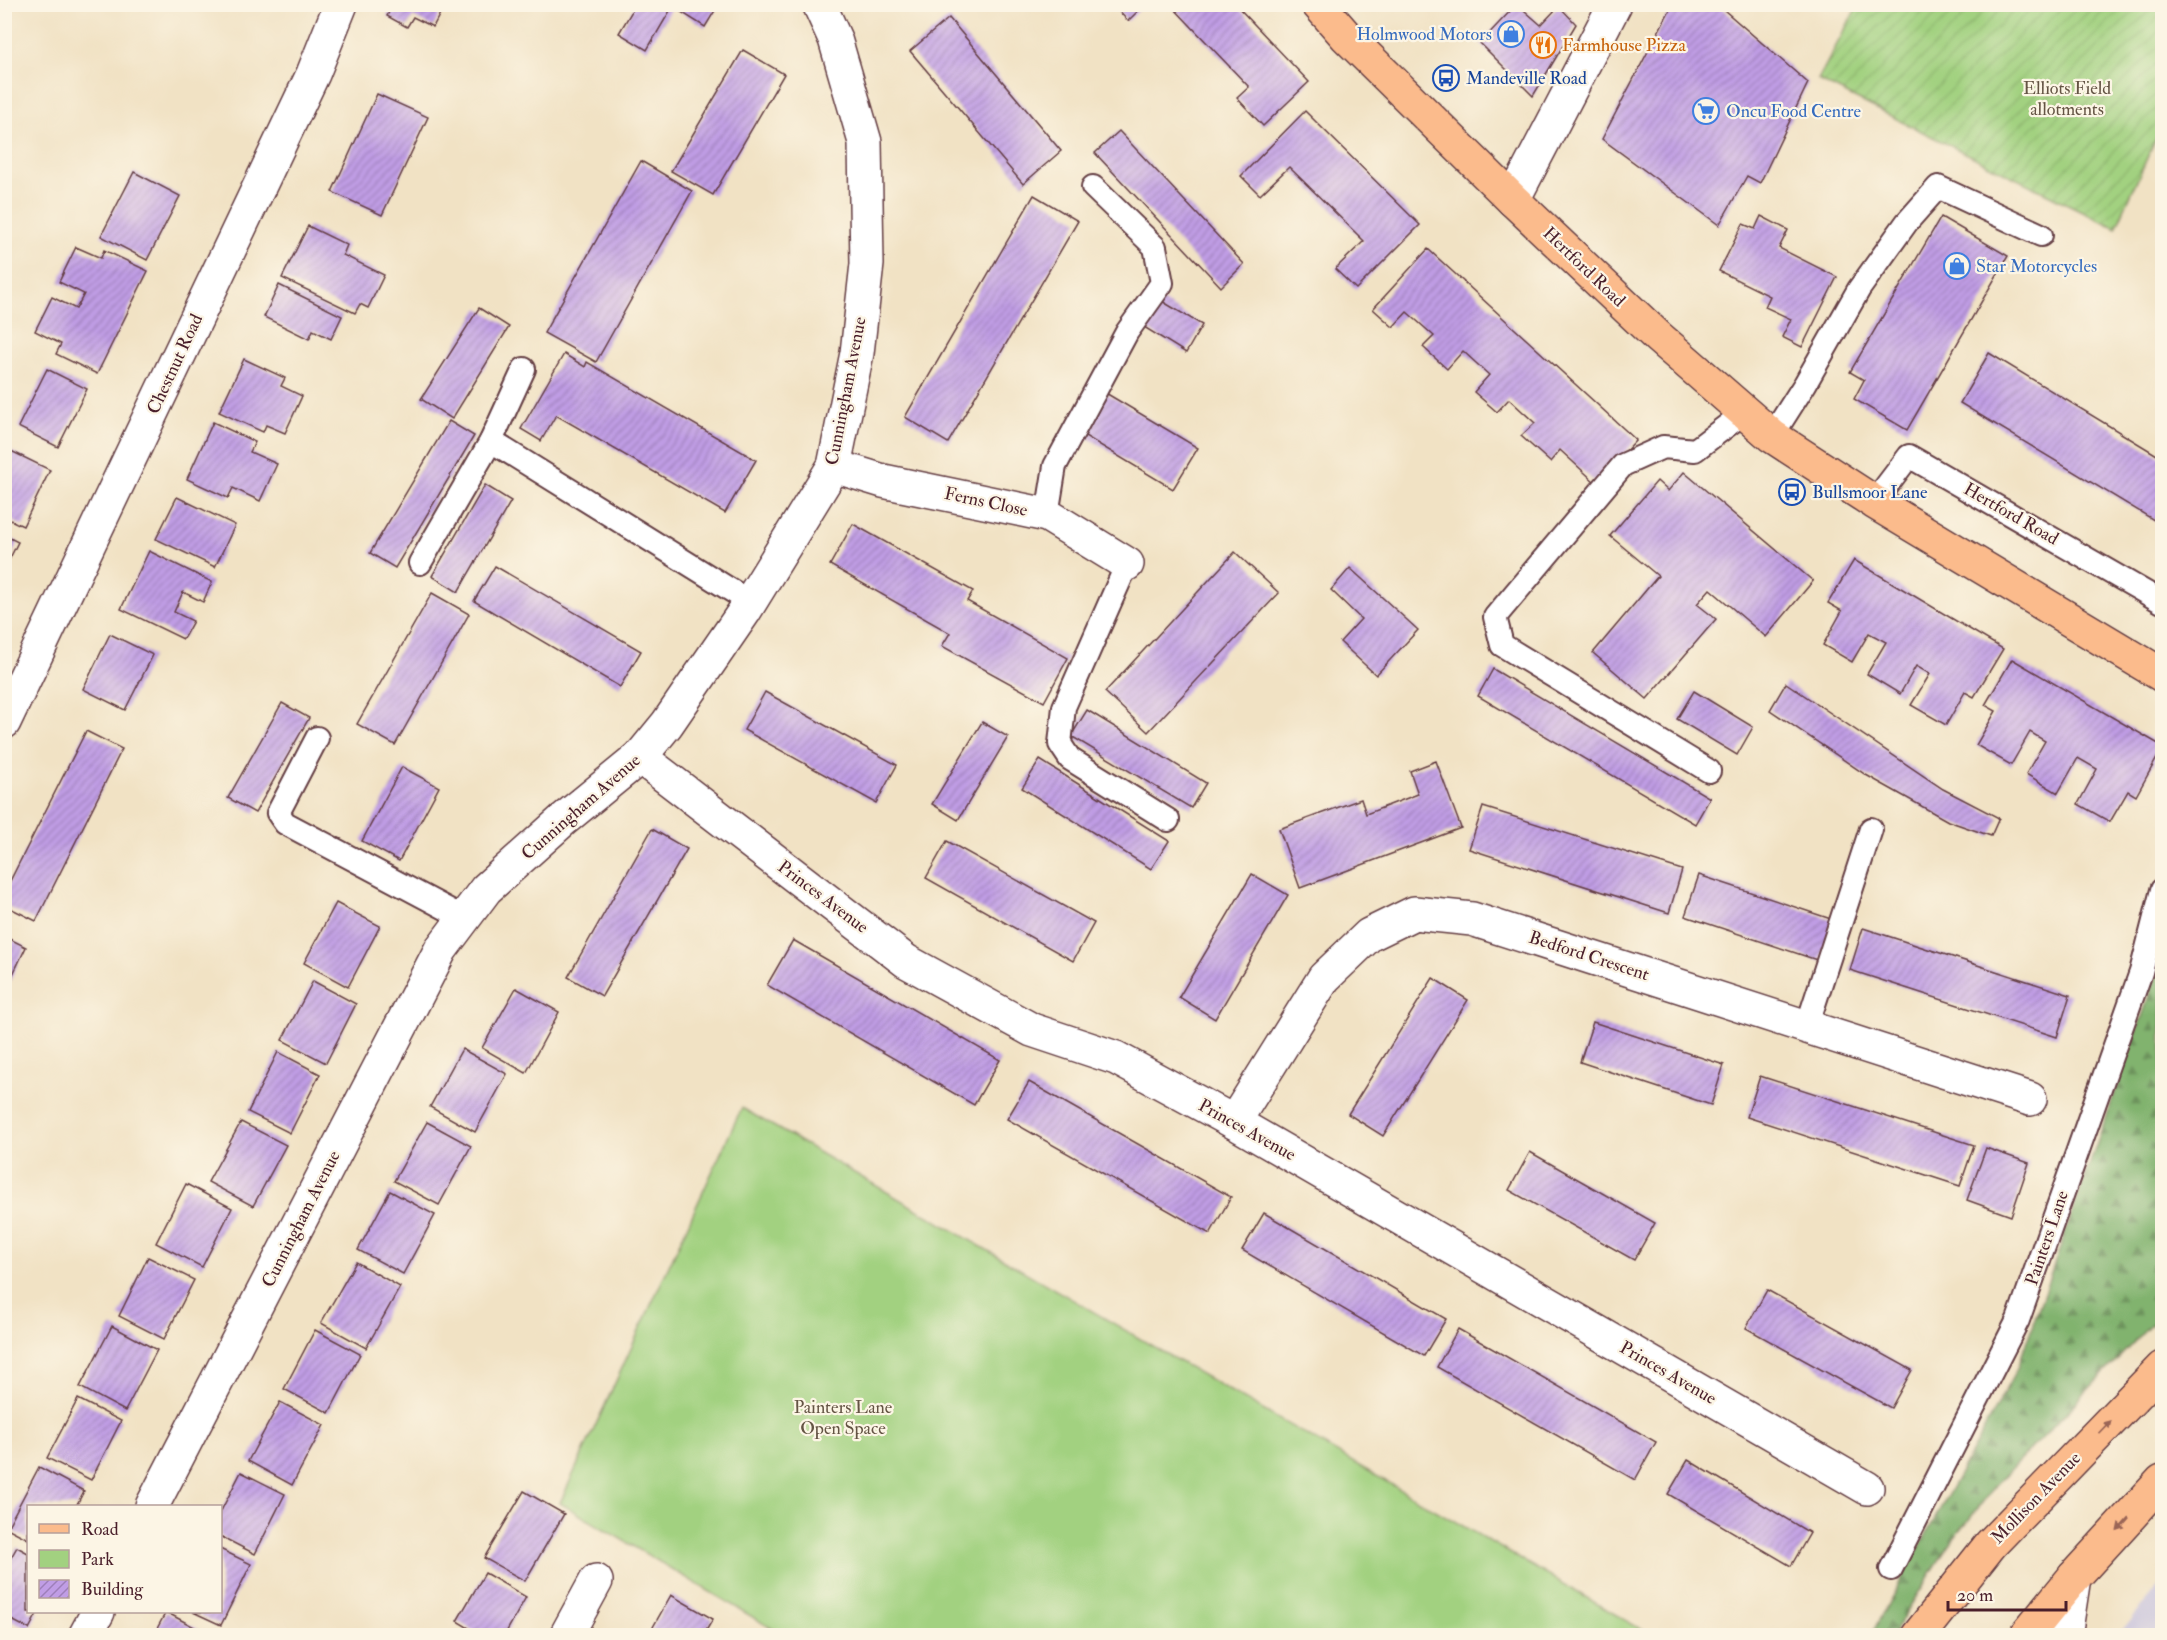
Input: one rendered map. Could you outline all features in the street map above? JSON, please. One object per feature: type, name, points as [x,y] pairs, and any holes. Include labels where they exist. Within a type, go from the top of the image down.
[{"type":"main road","name":"Hertford Road","points":[[1318,4],[1346,36],[1658,338],[1772,436],[1874,502],[2163,675]]},
{"type":"main road","name":"Mollison Avenue","points":[[1924,1633],[1990,1544],[2163,1368]]},
{"type":"main road","points":[[2026,1635],[2074,1577],[2163,1481]]},
{"type":"street","name":"Chestnut Road","points":[[4,722],[313,74],[340,4]]},
{"type":"street","name":"Cunningham Avenue","points":[[153,1505],[441,949],[486,889],[563,820],[640,758],[667,723],[750,602],[834,466],[857,353],[867,264],[865,142],[834,39],[819,4]]},
{"type":"street","points":[[1513,200],[1615,4]]},
{"type":"street","name":"Ferns Close","points":[[834,466],[883,481],[1047,515],[1127,564]]},
{"type":"street","name":"Princes Avenue","points":[[640,758],[906,961],[1032,1030],[1116,1058],[1234,1122],[1867,1488]]},
{"type":"street","name":"Bedford Crescent","points":[[1234,1122],[1324,978],[1369,935],[1414,913],[1472,919],[2030,1099]]},
{"type":"street","points":[[2065,1635],[2074,1577]]},
{"type":"street","points":[[566,1635],[596,1581]]},
{"type":"street","points":[[85,1635],[97,1613]]},
{"type":"lane","points":[[1047,515],[1055,466],[1127,332],[1161,283],[1155,248],[1094,187]]},
{"type":"lane","points":[[1772,436],[1805,384],[1859,289],[1907,222],[1938,187],[2041,235]]},
{"type":"lane","points":[[420,563],[491,441],[524,369]]},
{"type":"lane","points":[[1709,771],[1502,645],[1495,617],[1623,465],[1663,447],[1695,450],[1744,412]]},
{"type":"lane","points":[[491,441],[750,602]]},
{"type":"lane","name":"Hertford Road","points":[[1874,502],[1909,456],[2163,602]]},
{"type":"lane","points":[[1127,564],[1064,706],[1060,744],[1070,759],[1168,820]]},
{"type":"lane","points":[[317,738],[278,813],[285,823],[464,918]]},
{"type":"lane","points":[[1807,1026],[1871,829]]},
{"type":"lane","name":"Painters Lane","points":[[1891,1569],[2018,1320],[2141,972],[2163,890]]},
{"type":"shaded area","points":[[2162,1582],[2162,1635],[2118,1635]]},
{"type":"green space","name":"Elliots Field allotments","points":[[1858,5],[2162,5],[2162,124],[2116,228],[1818,80]]},
{"type":"green space","points":[[2162,960],[2162,1313],[1996,1485],[1948,1546],[1892,1635],[1871,1635],[2017,1369]]},
{"type":"green space","name":"Painters Lane Open Space","points":[[742,1107],[1651,1635],[783,1635],[560,1503]]},
{"type":"building","points":[[393,4],[445,4],[433,27],[413,17],[407,27],[387,16]]},
{"type":"building","points":[[636,4],[674,4],[647,50],[619,33]]},
{"type":"building","points":[[681,4],[719,4],[705,27],[678,10]]},
{"type":"building","points":[[1112,4],[1145,4],[1128,21]]},
{"type":"building","points":[[1170,4],[1235,4],[1309,82],[1263,126],[1237,98],[1249,87]]},
{"type":"building","name":"Farmhouse Pizza","points":[[1517,4],[1541,25],[1559,6],[1576,24],[1533,96],[1480,43]]},
{"type":"building","name":"Oncu Food Centre","points":[[1673,4],[1717,4],[1808,83],[1760,183],[1747,176],[1719,225],[1602,139]]},
{"type":"building","points":[[949,18],[1061,151],[1023,184],[910,51]]},
{"type":"building","points":[[743,50],[784,74],[713,195],[671,171]]},
{"type":"building","points":[[377,94],[428,117],[382,215],[332,192]]},
{"type":"building","points":[[1305,111],[1420,225],[1356,289],[1335,269],[1364,241],[1289,167],[1260,195],[1241,176]]},
{"type":"building","points":[[1119,131],[1244,264],[1221,287],[1095,153]]},
{"type":"building","points":[[641,161],[692,191],[596,362],[544,333]]},
{"type":"building","points":[[134,172],[180,196],[147,260],[101,236]]},
{"type":"building","points":[[1034,195],[1078,221],[948,443],[905,417]]},
{"type":"building","points":[[1761,216],[1788,230],[1779,248],[1837,277],[1802,347],[1782,337],[1791,319],[1765,307],[1770,296],[1719,271],[1743,224],[1755,229]]},
{"type":"building","points":[[1941,217],[2008,256],[1907,430],[1854,399],[1864,380],[1850,372]]},
{"type":"building","points":[[308,226],[347,245],[343,255],[384,275],[368,308],[360,304],[355,313],[282,278]]},
{"type":"building","points":[[76,247],[101,258],[104,250],[148,271],[97,374],[56,354],[61,344],[35,331],[52,297],[76,309],[84,294],[59,282]]},
{"type":"building","points":[[1428,249],[1636,440],[1596,483],[1560,450],[1550,462],[1521,436],[1535,423],[1509,399],[1497,412],[1474,392],[1489,375],[1463,351],[1447,369],[1423,347],[1434,336],[1407,312],[1393,327],[1373,309]]},
{"type":"building","points":[[279,285],[342,316],[331,339],[313,330],[309,339],[264,317]]},
{"type":"building","points":[[1160,300],[1202,325],[1186,353],[1144,327]]},
{"type":"building","points":[[479,308],[509,327],[452,419],[421,399]]},
{"type":"building","points":[[1989,353],[2162,458],[2162,525],[1960,403]]},
{"type":"building","points":[[564,354],[585,367],[587,362],[756,460],[725,513],[556,415],[541,441],[521,429]]},
{"type":"building","points":[[244,359],[285,378],[281,386],[302,396],[285,433],[266,425],[263,432],[219,412]]},
{"type":"building","points":[[47,369],[87,389],[58,447],[18,427]]},
{"type":"building","points":[[1104,392],[1198,448],[1173,489],[1080,433]]},
{"type":"building","points":[[449,421],[474,436],[395,568],[370,553]]},
{"type":"building","points":[[213,422],[255,442],[250,452],[277,464],[260,501],[233,488],[228,498],[187,479]]},
{"type":"building","points":[[7,449],[50,470],[23,526],[4,517],[4,455]]},
{"type":"building","points":[[1684,472],[1813,581],[1766,637],[1710,589],[1697,604],[1716,619],[1647,699],[1593,653],[1658,576],[1610,536],[1657,481],[1668,491]]},
{"type":"building","points":[[485,485],[511,501],[458,592],[432,576]]},
{"type":"building","points":[[177,497],[235,525],[215,567],[156,539]]},
{"type":"building","points":[[853,524],[973,591],[967,601],[1068,658],[1044,702],[942,646],[950,633],[830,565]]},
{"type":"building","points":[[4,535],[18,542],[4,570]]},
{"type":"building","points":[[149,551],[212,582],[203,602],[183,592],[174,612],[193,621],[183,639],[121,609]]},
{"type":"building","points":[[1235,552],[1279,593],[1148,732],[1105,692]]},
{"type":"building","points":[[1854,560],[2003,649],[1974,697],[1965,692],[1946,725],[1911,705],[1930,674],[1916,666],[1900,694],[1867,674],[1886,642],[1869,633],[1852,662],[1823,645],[1842,611],[1828,603]]},
{"type":"building","points":[[495,566],[641,651],[620,687],[474,601]]},
{"type":"building","points":[[1350,568],[1418,630],[1376,675],[1340,642],[1361,619],[1331,590]]},
{"type":"building","points":[[432,593],[469,614],[395,745],[357,724]]},
{"type":"building","points":[[110,634],[153,655],[125,710],[83,689]]},
{"type":"building","points":[[2012,659],[2162,746],[2136,796],[2128,791],[2110,822],[2078,804],[2097,769],[2078,758],[2058,793],[2026,774],[2045,741],[2030,732],[2011,765],[1976,745],[1996,711],[1985,705]]},
{"type":"building","points":[[1493,669],[1710,798],[1695,824],[1478,696]]},
{"type":"building","points":[[1786,683],[1943,789],[1999,818],[1991,836],[1948,821],[1866,775],[1770,710]]},
{"type":"building","points":[[1694,691],[1753,727],[1737,755],[1677,719]]},
{"type":"building","points":[[765,692],[897,765],[876,803],[744,730]]},
{"type":"building","points":[[282,703],[309,718],[255,813],[228,798]]},
{"type":"building","points":[[1087,710],[1206,783],[1191,808],[1071,736]]},
{"type":"building","points":[[982,722],[1008,737],[958,820],[932,804]]},
{"type":"building","points":[[86,731],[122,749],[36,921],[4,905],[4,893]]},
{"type":"building","points":[[1040,760],[1169,841],[1151,869],[1022,788]]},
{"type":"building","points":[[1436,761],[1461,828],[1300,888],[1279,829],[1361,799],[1366,814],[1418,794],[1410,771]]},
{"type":"building","points":[[402,767],[439,787],[399,861],[362,841]]},
{"type":"building","points":[[1483,807],[1682,870],[1669,913],[1469,849]]},
{"type":"building","points":[[652,829],[687,849],[602,996],[568,977]]},
{"type":"building","points":[[947,841],[1094,923],[1073,961],[926,878]]},
{"type":"building","points":[[1252,874],[1288,895],[1215,1019],[1179,997]]},
{"type":"building","points":[[1699,875],[1834,920],[1820,961],[1685,916]]},
{"type":"building","points":[[336,903],[380,926],[348,987],[304,963]]},
{"type":"building","points":[[1863,928],[2070,995],[2057,1037],[1850,970]]},
{"type":"building","points":[[4,936],[26,947],[4,993]]},
{"type":"building","points":[[793,940],[1000,1060],[974,1105],[767,985]]},
{"type":"building","points":[[1433,978],[1468,1000],[1383,1136],[1348,1114]]},
{"type":"building","points":[[313,981],[356,1004],[326,1063],[282,1040]]},
{"type":"building","points":[[516,988],[559,1012],[526,1073],[482,1048]]},
{"type":"building","points":[[1593,1022],[1724,1065],[1711,1105],[1580,1062]]},
{"type":"building","points":[[462,1049],[507,1074],[475,1132],[430,1107]]},
{"type":"building","points":[[278,1052],[320,1074],[290,1133],[248,1112]]},
{"type":"building","points":[[1760,1076],[1974,1145],[1960,1186],[1747,1117]]},
{"type":"building","points":[[1029,1082],[1231,1197],[1210,1234],[1007,1119]]},
{"type":"building","points":[[241,1122],[286,1145],[253,1206],[208,1182]]},
{"type":"building","points":[[427,1122],[471,1146],[439,1205],[394,1181]]},
{"type":"building","points":[[1986,1148],[2029,1163],[2011,1216],[1967,1200]]},
{"type":"building","points":[[1530,1152],[1655,1223],[1634,1260],[1509,1190]]},
{"type":"building","points":[[186,1184],[232,1208],[202,1267],[156,1243]]},
{"type":"building","points":[[390,1191],[435,1215],[403,1274],[358,1250]]},
{"type":"building","points":[[1264,1213],[1446,1319],[1424,1356],[1242,1250]]},
{"type":"building","points":[[148,1257],[194,1280],[164,1339],[119,1316]]},
{"type":"building","points":[[356,1262],[400,1287],[366,1348],[321,1323]]},
{"type":"building","points":[[1767,1290],[1912,1370],[1891,1408],[1746,1328]]},
{"type":"building","points":[[112,1326],[157,1350],[125,1411],[80,1387]]},
{"type":"building","points":[[1458,1329],[1656,1442],[1635,1480],[1437,1367]]},
{"type":"building","points":[[315,1330],[360,1354],[329,1413],[284,1389]]},
{"type":"building","points":[[78,1399],[121,1421],[91,1480],[47,1458]]},
{"type":"building","points":[[280,1402],[324,1425],[292,1485],[248,1461]]},
{"type":"building","points":[[1688,1460],[1810,1533],[1791,1566],[1668,1494]]},
{"type":"building","points":[[39,1467],[84,1491],[77,1505],[27,1505],[27,1538],[7,1528]]},
{"type":"building","points":[[241,1472],[285,1494],[255,1554],[222,1537],[222,1509]]},
{"type":"building","points":[[524,1491],[564,1514],[525,1581],[484,1558]]},
{"type":"building","points":[[17,1547],[27,1552],[27,1613],[37,1613],[29,1629],[4,1616],[4,1570]]},
{"type":"building","points":[[222,1550],[251,1564],[221,1625],[195,1613],[222,1613]]},
{"type":"building","points":[[485,1573],[526,1597],[504,1636],[482,1636],[457,1621]]},
{"type":"building","points":[[671,1595],[713,1619],[703,1636],[648,1636]]},
{"type":"building","points":[[165,1613],[168,1613],[211,1636],[153,1636]]},
{"type":"place","name":"Holmwood Motors","points":[[1511,34]]},
{"type":"place","name":"Farmhouse Pizza","points":[[1543,45]]},
{"type":"place","name":"Mandeville Road","points":[[1446,78]]},
{"type":"place","name":"Oncu Food Centre","points":[[1706,111]]},
{"type":"place","name":"Star Motorcycles","points":[[1957,266]]},
{"type":"place","name":"Bullsmoor Lane","points":[[1792,492]]}]
